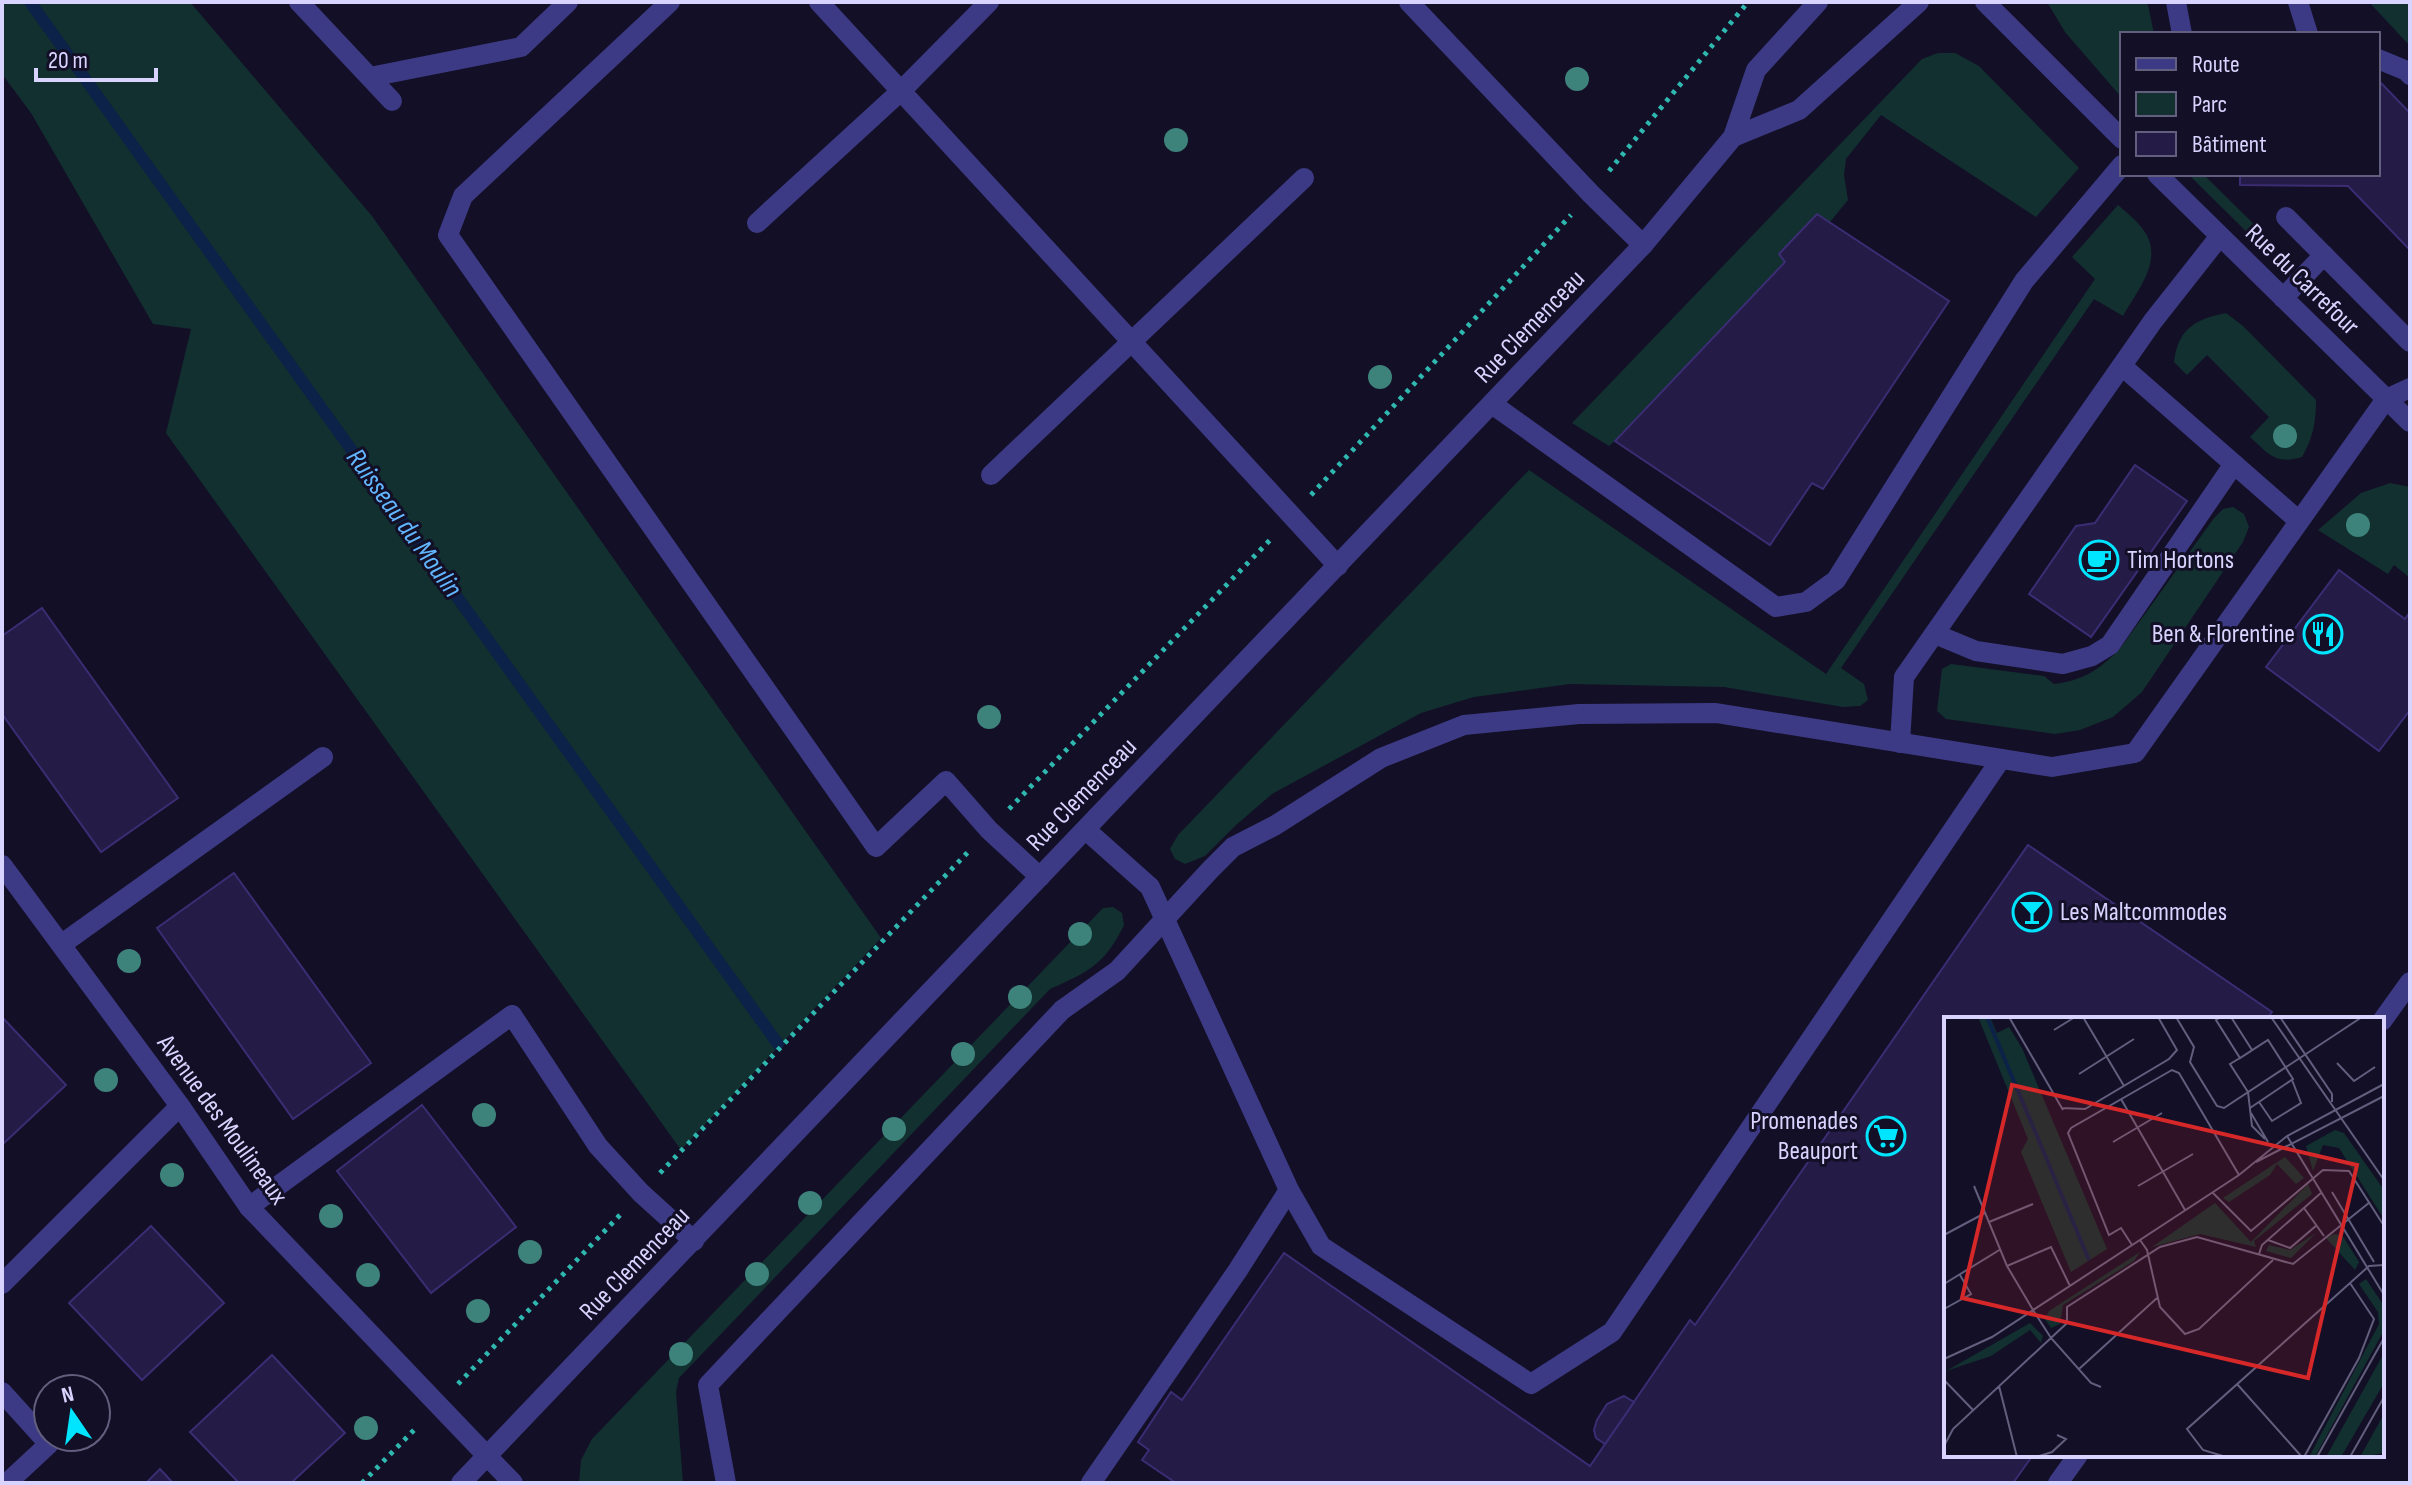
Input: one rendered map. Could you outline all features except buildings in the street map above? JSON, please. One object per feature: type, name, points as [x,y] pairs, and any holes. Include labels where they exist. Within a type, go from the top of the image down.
[{"type":"street","points":[[299,2],[392,101]]},
{"type":"street","points":[[370,77],[521,47],[568,2]]},
{"type":"street","points":[[670,2],[463,196],[448,235],[876,847],[946,781],[989,830],[1040,877]]},
{"type":"street","points":[[819,2],[1338,566]]},
{"type":"street","points":[[757,223],[902,90],[989,2]]},
{"type":"street","points":[[1409,2],[1643,245]]},
{"type":"street","name":"Rue Clemenceau","points":[[1733,137],[1799,110],[1919,2]]},
{"type":"street","points":[[1985,2],[2120,137]]},
{"type":"street","points":[[2176,2],[2182,32]]},
{"type":"street","points":[[2298,2],[2307,32]]},
{"type":"street","name":"Rue Clemenceau","points":[[461,1483],[1643,245],[1733,137],[1756,70],[1808,5]]},
{"type":"street","points":[[2380,60],[2410,75]]},
{"type":"street","points":[[1492,404],[1776,607],[1806,602],[1836,580],[2024,281],[2120,167]]},
{"type":"street","name":"Rue du Carrefour","points":[[2159,176],[2410,422]]},
{"type":"street","points":[[991,475],[1304,178]]},
{"type":"street","points":[[2286,217],[2410,342]]},
{"type":"street","points":[[1900,743],[1904,677],[2153,321],[2220,236]]},
{"type":"street","points":[[2283,298],[2324,255]]},
{"type":"street","points":[[2122,366],[2299,521]]},
{"type":"street","points":[[726,1483],[708,1385],[1062,1010],[1117,971],[1233,847],[1274,826],[1381,758],[1464,725],[1579,714],[1716,713],[2052,767],[2135,753],[2386,399],[2410,388]]},
{"type":"street","points":[[1935,634],[1976,651],[2063,664],[2092,656],[2110,645],[2234,464]]},
{"type":"street","points":[[62,944],[323,757]]},
{"type":"street","points":[[1086,830],[1150,887],[1289,1190],[1321,1246],[1531,1384],[1612,1332],[2001,759]]},
{"type":"street","name":"Avenue des Moulineaux","points":[[2,865],[10,894],[62,944],[249,1207],[513,1483]]},
{"type":"street","points":[[2384,1018],[2410,982]]},
{"type":"street","points":[[249,1207],[512,1015],[598,1146],[641,1193],[694,1241]]},
{"type":"street","points":[[2,1284],[180,1106]]},
{"type":"street","points":[[1091,1483],[1230,1283],[1289,1190]]},
{"type":"street","points":[[2,1392],[49,1444],[7,1483]]},
{"type":"street","points":[[2058,1483],[2077,1457]]},
{"type":"path","points":[[362,1483],[1292,517],[1591,194],[1748,2]]},
{"type":"green space","points":[[2,2],[190,2],[372,216],[881,938],[681,1150],[166,433],[191,329],[153,324],[31,113],[2,74]]},
{"type":"green space","points":[[2047,2],[2145,2],[2154,32],[2120,32],[2120,96],[2065,32]]},
{"type":"green space","points":[[2369,2],[2410,2],[2410,46]]},
{"type":"green space","points":[[1938,53],[1955,53],[1979,66],[2079,168],[2036,217],[1881,115],[1846,159],[1844,175],[1848,200],[1830,222],[1817,214],[1779,254],[1785,262],[1615,441],[1609,446],[1572,423],[1922,59]]},
{"type":"green space","points":[[2190,176],[2205,176],[2270,240],[2262,247]]},
{"type":"green space","points":[[2118,205],[2149,239],[2150,262],[2142,284],[2123,316],[2094,299],[1841,668],[1864,684],[1868,700],[1860,706],[1843,707],[1724,687],[1570,684],[1474,697],[1421,713],[1272,794],[1205,856],[1185,864],[1175,859],[1170,849],[1178,835],[1529,470],[1826,674],[2095,279],[2072,257]]},
{"type":"green space","points":[[2226,313],[2243,326],[2316,400],[2313,430],[2302,457],[2279,459],[2250,437],[2269,417],[2207,355],[2187,375],[2174,362],[2179,341],[2190,327]]},
{"type":"green space","points":[[2390,483],[2410,487],[2410,578],[2394,565],[2388,574],[2318,530],[2361,493]]},
{"type":"green space","points":[[2233,507],[2244,514],[2249,527],[2243,542],[2142,692],[2113,717],[2080,730],[2055,734],[1946,719],[1937,711],[1942,669],[1951,664],[2044,676],[2054,684],[2074,680],[2097,669],[2119,650],[2214,518],[2223,509]]},
{"type":"green space","points":[[1113,907],[1122,913],[1124,925],[1103,958],[1086,972],[1050,989],[679,1378],[676,1392],[683,1483],[579,1483],[581,1460],[592,1439],[1103,908]]},
{"type":"waterway","name":"Ruisseau du Moulin","points":[[30,2],[778,1044]]},
{"type":"place","name":"Tim Hortons","points":[[2099,560]]},
{"type":"place","name":"Ben & Florentine","points":[[2323,634]]},
{"type":"place","name":"Les Maltcommodes","points":[[2032,912]]},
{"type":"place","name":"Promenades Beauport","points":[[1886,1136]]}]
